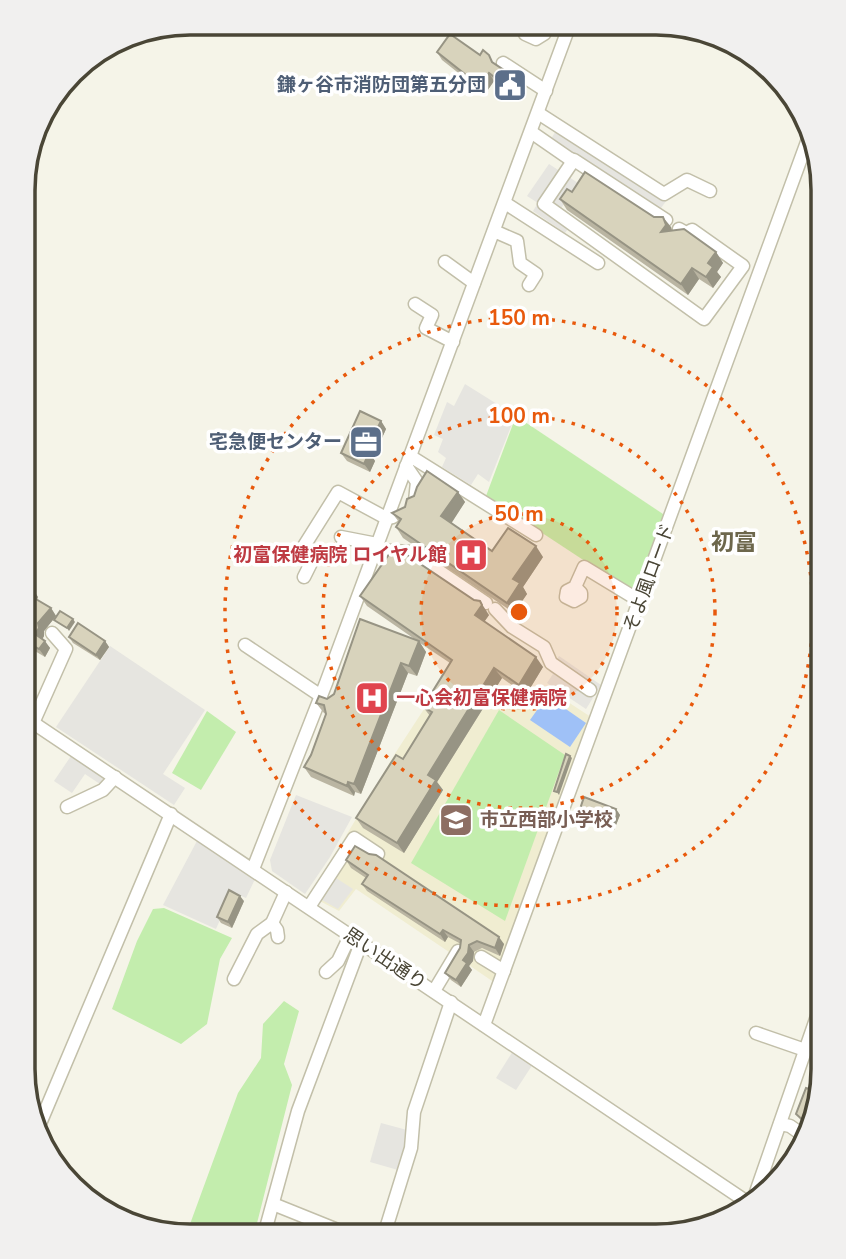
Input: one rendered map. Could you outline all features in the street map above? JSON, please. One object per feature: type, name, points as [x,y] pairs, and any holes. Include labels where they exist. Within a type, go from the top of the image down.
[{"type":"street","points":[[552,35],[564,40]]},
{"type":"street","points":[[253,869],[303,760],[327,699],[332,665],[566,35]]},
{"type":"street","points":[[503,63],[545,91]]},
{"type":"street","points":[[538,113],[664,194],[687,180],[710,191]]},
{"type":"street","points":[[531,132],[666,220]]},
{"type":"street","name":"そよ風ロード","points":[[484,1025],[555,823],[640,601],[805,147]]},
{"type":"street","points":[[570,159],[571,164],[544,204],[704,318],[743,266],[692,230],[686,233],[679,229]]},
{"type":"street","points":[[505,203],[598,263]]},
{"type":"street","points":[[494,231],[517,242],[520,262],[536,274],[529,285]]},
{"type":"street","points":[[445,262],[474,284]]},
{"type":"street","points":[[415,304],[432,315],[426,328],[453,342]]},
{"type":"street","points":[[408,461],[417,482],[415,501]]},
{"type":"street","points":[[408,461],[536,535]]},
{"type":"street","points":[[304,577],[311,563],[299,554],[338,492],[386,518],[406,512]]},
{"type":"street","points":[[341,537],[375,547],[411,552],[491,606],[512,627],[544,647],[551,663],[590,690]]},
{"type":"street","points":[[575,587],[584,567],[640,601]]},
{"type":"street","points":[[35,706],[66,649],[52,633]]},
{"type":"street","points":[[245,645],[327,699]]},
{"type":"street","name":"思い出通り","points":[[35,724],[741,1198]]},
{"type":"street","points":[[67,807],[103,790],[115,777]]},
{"type":"street","points":[[43,1117],[171,814]]},
{"type":"street","points":[[309,907],[354,838],[378,854]]},
{"type":"street","points":[[234,979],[257,934],[272,923],[286,892]]},
{"type":"street","points":[[272,923],[278,937]]},
{"type":"street","points":[[326,972],[356,939]]},
{"type":"street","points":[[267,1224],[298,1111],[356,939]]},
{"type":"street","points":[[434,991],[458,951]]},
{"type":"street","points":[[481,957],[504,971]]},
{"type":"street","points":[[388,1224],[411,1148],[414,1112],[451,1002]]},
{"type":"street","points":[[756,1033],[805,1050]]},
{"type":"street","points":[[759,1184],[805,1050],[811,1042]]},
{"type":"street","points":[[780,1124],[797,1132]]},
{"type":"street","points":[[764,1169],[770,1173]]},
{"type":"street","points":[[273,1204],[322,1224]]},
{"type":"shaded area","points":[[557,129],[666,201],[659,211],[551,139]]},
{"type":"shaded area","points":[[549,164],[578,183],[560,210],[574,220],[565,233],[533,211],[538,203],[527,196]]},
{"type":"shaded area","points":[[465,384],[505,409],[500,418],[512,424],[489,482],[478,474],[471,485],[442,467],[446,458],[438,452],[443,439],[434,435],[447,402],[454,406]]},
{"type":"shaded area","points":[[110,646],[205,710],[163,774],[185,788],[174,805],[56,727]]},
{"type":"shaded area","points":[[559,656],[601,685],[586,709],[547,683],[553,674],[549,671]]},
{"type":"shaded area","name":"市立西部小学校","points":[[456,660],[529,710],[545,687],[594,719],[495,983],[460,959],[444,981],[436,976],[449,952],[356,889],[339,911],[310,896],[396,752]]},
{"type":"shaded area","points":[[71,756],[104,777],[100,784],[85,774],[72,793],[54,781]]},
{"type":"shaded area","points":[[296,795],[352,817],[305,894],[272,871],[270,860]]},
{"type":"shaded area","points":[[198,839],[255,879],[246,898],[232,892],[216,929],[163,905]]},
{"type":"shaded area","points":[[336,878],[353,889],[338,909],[322,900]]},
{"type":"shaded area","points":[[513,1051],[533,1064],[516,1090],[496,1078]]},
{"type":"shaded area","points":[[381,1123],[407,1130],[407,1146],[398,1170],[370,1162]]},
{"type":"green space","points":[[516,416],[666,516],[635,594],[486,496]]},
{"type":"green space","points":[[499,710],[565,755],[505,921],[411,863]]},
{"type":"green space","points":[[207,711],[236,732],[201,790],[172,773]]},
{"type":"green space","points":[[164,908],[232,938],[220,959],[207,1024],[181,1044],[112,1009],[137,941],[153,909]]},
{"type":"green space","points":[[284,1001],[299,1011],[284,1064],[292,1085],[257,1224],[190,1224],[238,1093],[261,1058],[263,1024]]},
{"type":"water","points":[[547,696],[586,723],[570,747],[530,720]]},
{"type":"building","points":[[451,35],[480,55],[483,50],[492,62],[516,78],[508,88],[489,73],[480,86],[437,52]]},
{"type":"building","points":[[585,172],[654,217],[663,217],[666,225],[661,232],[684,229],[716,252],[708,263],[713,267],[706,277],[692,268],[681,284],[560,199],[567,189],[572,192]]},
{"type":"building","points":[[360,411],[381,421],[366,452],[369,453],[364,464],[341,453]]},
{"type":"building","points":[[427,471],[458,492],[441,516],[492,551],[508,528],[536,546],[513,579],[520,583],[507,603],[396,527],[401,519],[392,513],[405,507],[407,499],[414,496]]},
{"type":"building","points":[[392,550],[401,551],[474,600],[480,601],[482,605],[475,615],[536,657],[519,685],[494,668],[428,775],[436,780],[397,843],[356,818],[396,755],[403,759],[432,712],[423,707],[452,660],[360,596]]},
{"type":"building","points":[[35,599],[51,608],[38,623],[39,628],[35,634]]},
{"type":"building","points":[[60,611],[73,619],[67,628],[54,620]]},
{"type":"building","points":[[360,619],[419,641],[409,666],[401,663],[354,784],[348,782],[347,786],[304,767],[326,714],[324,705],[316,703],[319,696],[327,699],[334,694]]},
{"type":"building","points":[[78,623],[105,641],[96,655],[69,637]]},
{"type":"building","points":[[35,634],[45,641],[39,649],[35,647]]},
{"type":"building","points":[[566,754],[570,756],[557,792],[554,791]]},
{"type":"building","points":[[584,797],[616,809],[610,824],[579,812]]},
{"type":"building","points":[[355,846],[376,855],[499,937],[495,948],[477,941],[469,945],[463,960],[467,963],[456,980],[445,973],[460,948],[461,940],[443,930],[440,934],[362,884],[368,875],[346,860]]},
{"type":"building","points":[[229,890],[240,896],[228,922],[217,917]]},
{"type":"building","points":[[806,1088],[809,1089],[803,1120],[796,1114]]},
{"type":"place","name":"鎌ヶ谷市消防団第五分団","points":[[510,85]]},
{"type":"place","name":"宅急便センター","points":[[366,442]]},
{"type":"place","name":"初富保健病院 ロイヤル館","points":[[471,555]]},
{"type":"place","name":"一心会初富保健病院","points":[[372,698]]},
{"type":"place","name":"市立西部小学校","points":[[456,820]]},
{"type":"district","name":"初富","points":[[734,542]]}]
